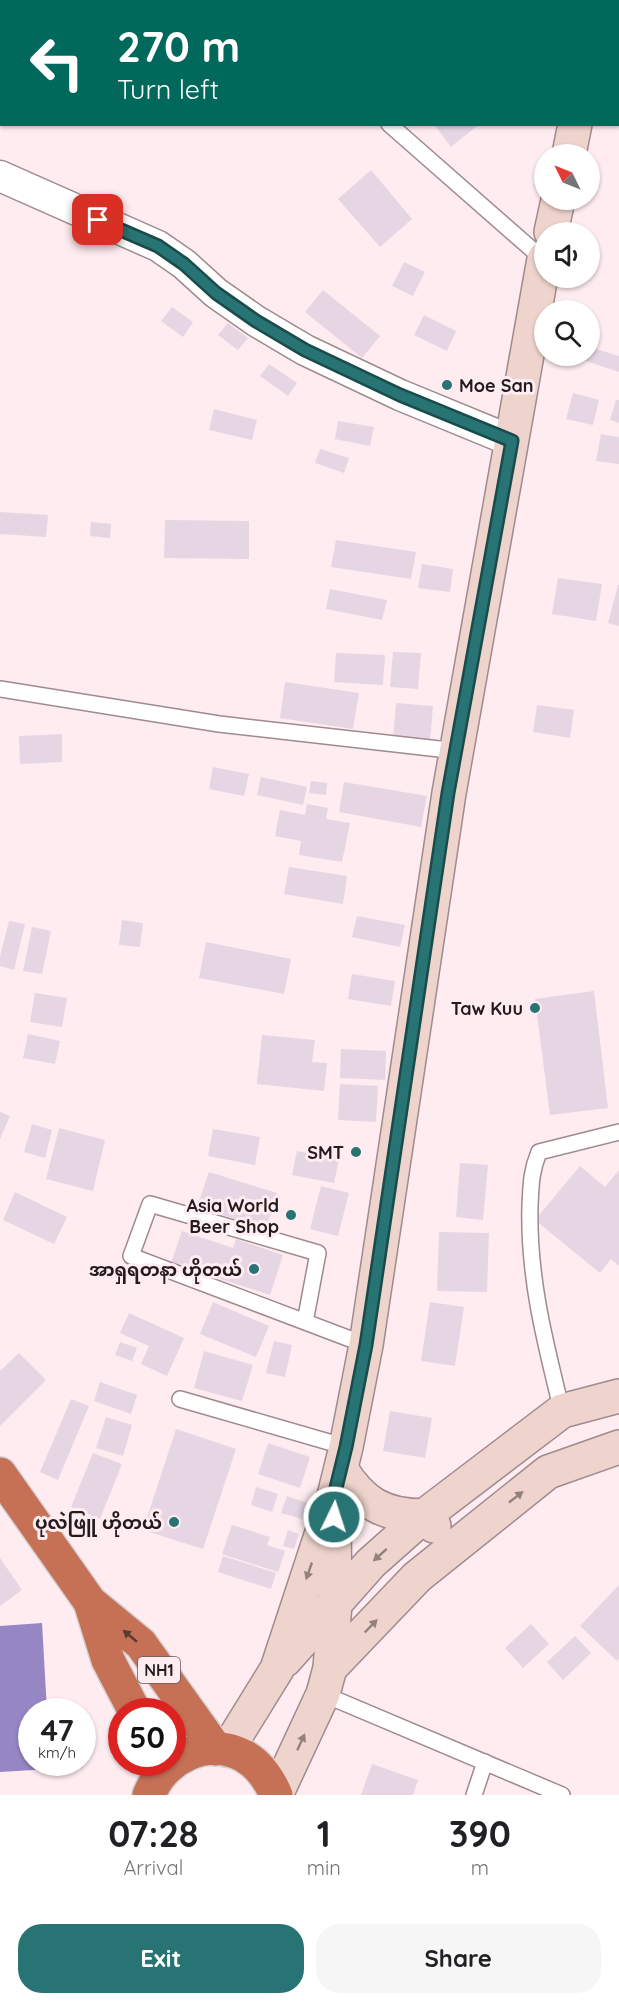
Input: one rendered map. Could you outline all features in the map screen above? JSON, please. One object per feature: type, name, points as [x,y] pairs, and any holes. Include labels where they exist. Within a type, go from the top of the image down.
[{"type":"highway","name":"NH1","points":[[0,1474],[90,1602],[141,1644],[222,1750],[244,1756],[257,1766],[268,1779],[276,1795]]},
{"type":"highway","name":"NH1","points":[[90,1602],[108,1660],[128,1698]]},
{"type":"highway","points":[[186,1755],[198,1751],[222,1750]]},
{"type":"main road","points":[[571,144],[575,126]]},
{"type":"main road","points":[[277,1669],[340,1470],[366,1345],[448,793],[539,288]]},
{"type":"main road","points":[[222,1750],[277,1669],[370,1563],[424,1516],[562,1411],[619,1396]]},
{"type":"main road","points":[[276,1795],[327,1681],[417,1577],[454,1545],[548,1472],[619,1447]]},
{"type":"main road","points":[[340,1470],[366,1500],[384,1510],[403,1516],[424,1516],[454,1545]]},
{"type":"main road","points":[[327,1681],[335,1604],[340,1470]]},
{"type":"street","points":[[0,176],[158,246],[184,264],[216,293],[256,321],[305,350],[400,395],[512,441]]},
{"type":"lane","points":[[391,126],[534,251]]},
{"type":"lane","points":[[0,689],[219,724],[457,751]]},
{"type":"lane","points":[[562,1411],[540,1322],[529,1242],[532,1168],[539,1152],[619,1132]]},
{"type":"lane","points":[[305,1322],[318,1253],[150,1204],[131,1256],[305,1322],[366,1345]]},
{"type":"lane","points":[[180,1399],[340,1470]]},
{"type":"lane","points":[[327,1681],[485,1762],[562,1795]]},
{"type":"lane","points":[[474,1795],[485,1762]]},
{"type":"shaded area","points":[[42,1623],[46,1698],[18,1698],[18,1771],[0,1772],[0,1626]]},
{"type":"building","points":[[435,126],[477,126],[451,147]]},
{"type":"building","points":[[371,170],[412,219],[380,247],[338,199]]},
{"type":"building","points":[[404,262],[425,272],[413,296],[392,286]]},
{"type":"building","points":[[323,290],[380,336],[362,358],[305,312]]},
{"type":"building","points":[[172,307],[193,322],[183,337],[161,321]]},
{"type":"building","points":[[424,315],[456,331],[447,351],[414,335]]},
{"type":"building","points":[[228,323],[248,338],[238,350],[218,335]]},
{"type":"building","points":[[600,350],[619,356],[619,372],[600,366]]},
{"type":"building","points":[[269,364],[297,383],[288,396],[260,376]]},
{"type":"building","points":[[573,393],[599,400],[593,425],[566,419]]},
{"type":"building","points":[[616,400],[619,400],[619,423],[610,420]]},
{"type":"building","points":[[214,409],[257,420],[252,440],[209,430]]},
{"type":"building","points":[[338,421],[374,427],[370,446],[335,439]]},
{"type":"building","points":[[601,434],[619,437],[619,464],[596,461]]},
{"type":"building","points":[[320,449],[349,458],[344,473],[315,463]]},
{"type":"building","points":[[0,512],[48,515],[46,537],[0,534]]},
{"type":"building","points":[[165,520],[249,521],[249,559],[164,558]]},
{"type":"building","points":[[91,522],[111,524],[110,538],[90,536]]},
{"type":"building","points":[[336,540],[416,552],[411,579],[331,567]]},
{"type":"building","points":[[422,564],[453,569],[450,592],[418,588]]},
{"type":"building","points":[[558,578],[602,584],[596,621],[552,614]]},
{"type":"building","points":[[619,585],[619,626],[608,623]]},
{"type":"building","points":[[330,589],[387,600],[382,620],[326,609]]},
{"type":"building","points":[[393,652],[421,653],[418,689],[390,687]]},
{"type":"building","points":[[336,653],[385,655],[383,685],[334,682]]},
{"type":"building","points":[[285,682],[359,693],[353,729],[280,718]]},
{"type":"building","points":[[396,703],[433,706],[430,742],[393,739]]},
{"type":"building","points":[[537,705],[574,710],[570,738],[533,732]]},
{"type":"building","points":[[62,734],[62,762],[20,764],[19,736]]},
{"type":"building","points":[[213,767],[249,774],[244,796],[209,789]]},
{"type":"building","points":[[261,777],[307,787],[303,805],[257,795]]},
{"type":"building","points":[[311,781],[327,783],[326,795],[309,793]]},
{"type":"building","points":[[344,782],[427,796],[421,827],[339,812]]},
{"type":"building","points":[[307,804],[328,808],[326,819],[350,823],[342,862],[299,855],[301,841],[275,836],[280,810],[305,815]]},
{"type":"building","points":[[289,867],[347,876],[343,904],[284,894]]},
{"type":"building","points":[[357,916],[405,925],[400,947],[352,937]]},
{"type":"building","points":[[122,920],[143,923],[140,947],[119,945]]},
{"type":"building","points":[[9,921],[25,924],[14,970],[0,966]]},
{"type":"building","points":[[32,927],[51,931],[42,974],[23,971]]},
{"type":"building","points":[[206,942],[291,959],[284,994],[199,978]]},
{"type":"building","points":[[352,974],[395,981],[391,1006],[348,999]]},
{"type":"building","points":[[594,991],[608,1108],[550,1115],[535,999]]},
{"type":"building","points":[[35,993],[67,998],[62,1027],[30,1022]]},
{"type":"building","points":[[28,1034],[60,1041],[55,1064],[23,1058]]},
{"type":"building","points":[[262,1035],[315,1040],[312,1062],[327,1063],[324,1091],[257,1084]]},
{"type":"building","points":[[341,1049],[386,1051],[385,1080],[340,1078]]},
{"type":"building","points":[[340,1084],[378,1086],[376,1122],[338,1120]]},
{"type":"building","points":[[0,1112],[10,1116],[0,1139]]},
{"type":"building","points":[[32,1124],[52,1130],[45,1158],[24,1152]]},
{"type":"building","points":[[59,1128],[105,1140],[93,1191],[46,1179]]},
{"type":"building","points":[[213,1129],[260,1137],[255,1165],[208,1156]]},
{"type":"building","points":[[297,1151],[339,1159],[334,1183],[292,1175]]},
{"type":"building","points":[[460,1163],[488,1165],[483,1220],[456,1217]]},
{"type":"building","points":[[580,1166],[605,1187],[619,1170],[619,1266],[611,1259],[600,1273],[535,1220]]},
{"type":"building","points":[[209,1172],[277,1193],[266,1229],[197,1207]]},
{"type":"building","points":[[321,1186],[349,1193],[338,1236],[310,1229]]},
{"type":"building","points":[[15,1192],[67,1217],[54,1244],[3,1220]]},
{"type":"building","points":[[182,1231],[233,1248],[236,1239],[283,1255],[270,1295],[171,1263]]},
{"type":"building","points":[[439,1232],[489,1233],[487,1292],[437,1291]]},
{"type":"building","points":[[213,1302],[269,1326],[256,1357],[200,1334]]},
{"type":"building","points":[[430,1302],[464,1307],[455,1366],[421,1361]]},
{"type":"building","points":[[129,1313],[184,1338],[167,1376],[141,1364],[149,1346],[120,1333]]},
{"type":"building","points":[[274,1341],[292,1345],[285,1377],[266,1373]]},
{"type":"building","points":[[120,1342],[137,1348],[132,1361],[115,1355]]},
{"type":"building","points":[[204,1351],[253,1365],[242,1401],[194,1388]]},
{"type":"building","points":[[19,1353],[46,1380],[0,1426],[0,1371]]},
{"type":"building","points":[[100,1382],[137,1395],[131,1414],[94,1401]]},
{"type":"building","points":[[71,1399],[89,1406],[58,1480],[40,1472]]},
{"type":"building","points":[[390,1411],[432,1418],[425,1458],[383,1451]]},
{"type":"building","points":[[106,1417],[132,1425],[123,1456],[96,1448]]},
{"type":"building","points":[[176,1429],[236,1449],[203,1549],[143,1530]]},
{"type":"building","points":[[268,1443],[310,1457],[300,1488],[258,1474]]},
{"type":"building","points":[[93,1453],[122,1464],[100,1519],[71,1507]]},
{"type":"building","points":[[256,1487],[278,1494],[272,1512],[251,1505]]},
{"type":"building","points":[[287,1496],[307,1503],[302,1519],[281,1513]]},
{"type":"building","points":[[232,1525],[270,1537],[267,1545],[285,1551],[278,1572],[222,1554]]},
{"type":"building","points":[[288,1530],[299,1534],[294,1549],[283,1546]]},
{"type":"building","points":[[223,1556],[276,1573],[271,1589],[218,1572]]},
{"type":"building","points":[[0,1558],[22,1590],[0,1606]]},
{"type":"building","points":[[619,1585],[619,1658],[617,1661],[580,1626]]},
{"type":"building","points":[[531,1624],[549,1644],[523,1668],[505,1648]]},
{"type":"building","points":[[575,1636],[591,1653],[563,1680],[547,1662]]},
{"type":"building","points":[[372,1764],[418,1780],[413,1795],[361,1795]]},
{"type":"place","name":"Moe San","points":[[447,385]]},
{"type":"place","name":"Taw Kuu","points":[[535,1008]]},
{"type":"place","name":"SMT","points":[[356,1152]]},
{"type":"place","name":"Asia World Beer Shop","points":[[291,1215]]},
{"type":"place","name":"အာရှရတနာ ဟိုတယ်","points":[[254,1269]]},
{"type":"place","name":"ပုလဲဖြူ ဟိုတယ်","points":[[174,1522]]},
{"type":"route","points":[[98,220],[158,246],[184,264],[216,293],[256,321],[305,350],[400,395],[512,441],[448,793],[366,1345],[334,1496],[334,1517]]}]
